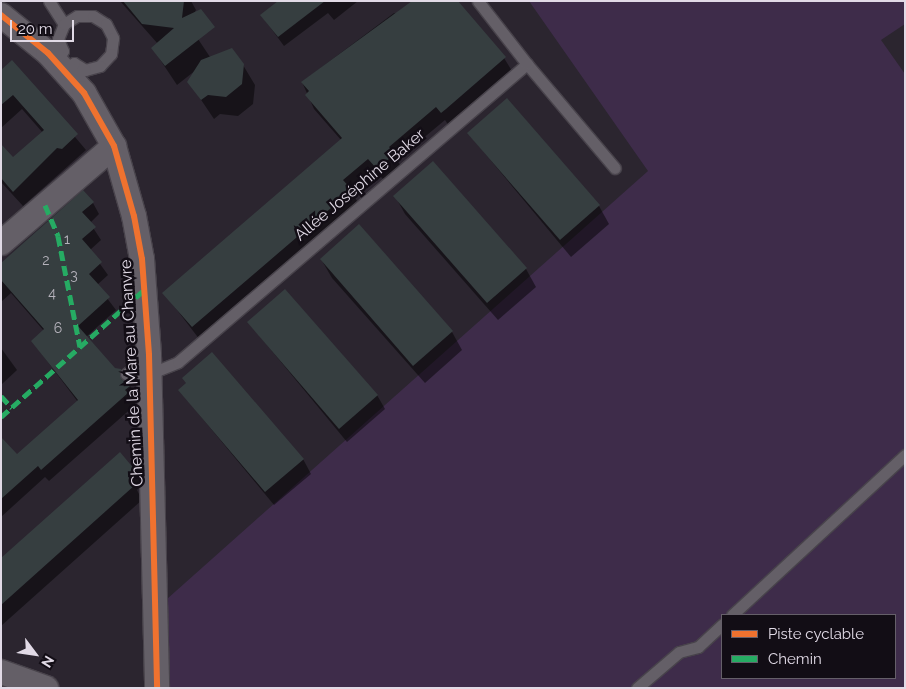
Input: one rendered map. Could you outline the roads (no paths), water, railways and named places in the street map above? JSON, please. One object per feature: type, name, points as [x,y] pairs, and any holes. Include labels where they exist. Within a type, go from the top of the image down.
[{"type":"street","name":"Chemin de la Mare au Chanvre","points":[[3,19],[61,65],[114,146],[142,259],[141,367],[157,688]]},
{"type":"street","points":[[6,230],[114,146]]},
{"type":"street","points":[[1,672],[46,688]]},
{"type":"lane","points":[[49,1],[64,24]]},
{"type":"lane","points":[[478,1],[527,64],[615,168]]},
{"type":"lane","points":[[77,16],[93,16],[106,24],[113,38],[111,54],[100,66],[86,70],[74,63],[61,65],[63,52],[58,39],[64,24],[77,16]]},
{"type":"lane","name":"Allée Joséphine Baker","points":[[141,367],[178,362],[527,64]]},
{"type":"lane","points":[[733,614],[905,455]]},
{"type":"lane","points":[[637,688],[679,652],[698,647],[721,626]]}]
